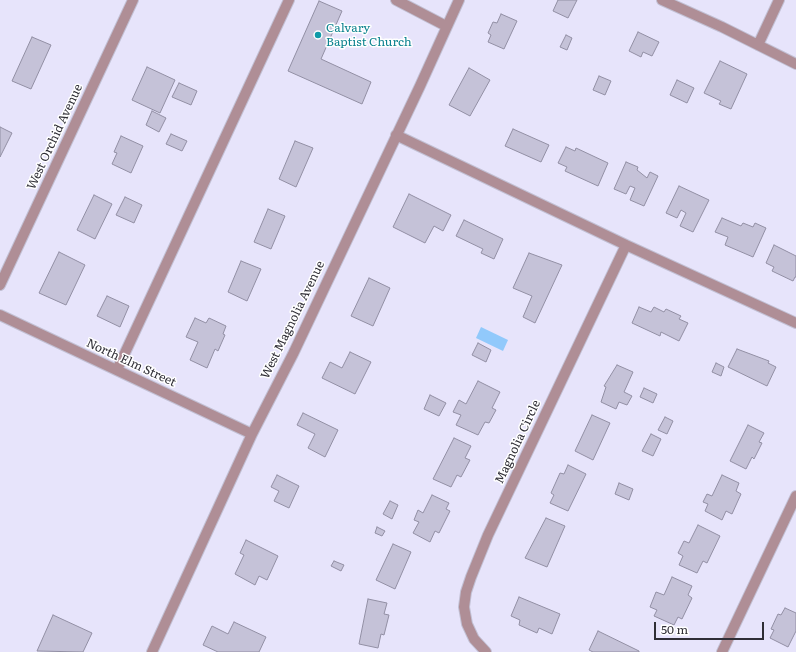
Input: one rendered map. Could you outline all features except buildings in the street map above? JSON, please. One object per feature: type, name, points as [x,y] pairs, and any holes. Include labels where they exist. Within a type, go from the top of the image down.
[{"type":"street","name":"West Orchid Avenue","points":[[0,285],[133,0]]},
{"type":"street","points":[[117,370],[289,0]]},
{"type":"street","points":[[396,0],[446,26]]},
{"type":"street","name":"West Magnolia Avenue","points":[[152,652],[252,434],[293,354],[420,86],[459,0]]},
{"type":"street","points":[[662,0],[796,64]]},
{"type":"street","points":[[758,45],[779,0]]},
{"type":"street","points":[[396,135],[626,246],[796,323]]},
{"type":"street","name":"Magnolia Circle","points":[[486,652],[474,639],[467,624],[464,607],[466,592],[471,577],[492,528],[626,246]]},
{"type":"street","name":"North Elm Street","points":[[0,315],[252,434]]},
{"type":"street","points":[[722,652],[796,496]]},
{"type":"water","points":[[481,327],[508,340],[503,351],[476,338]]},
{"type":"place","name":"Calvary Baptist Church","points":[[318,35]]}]
